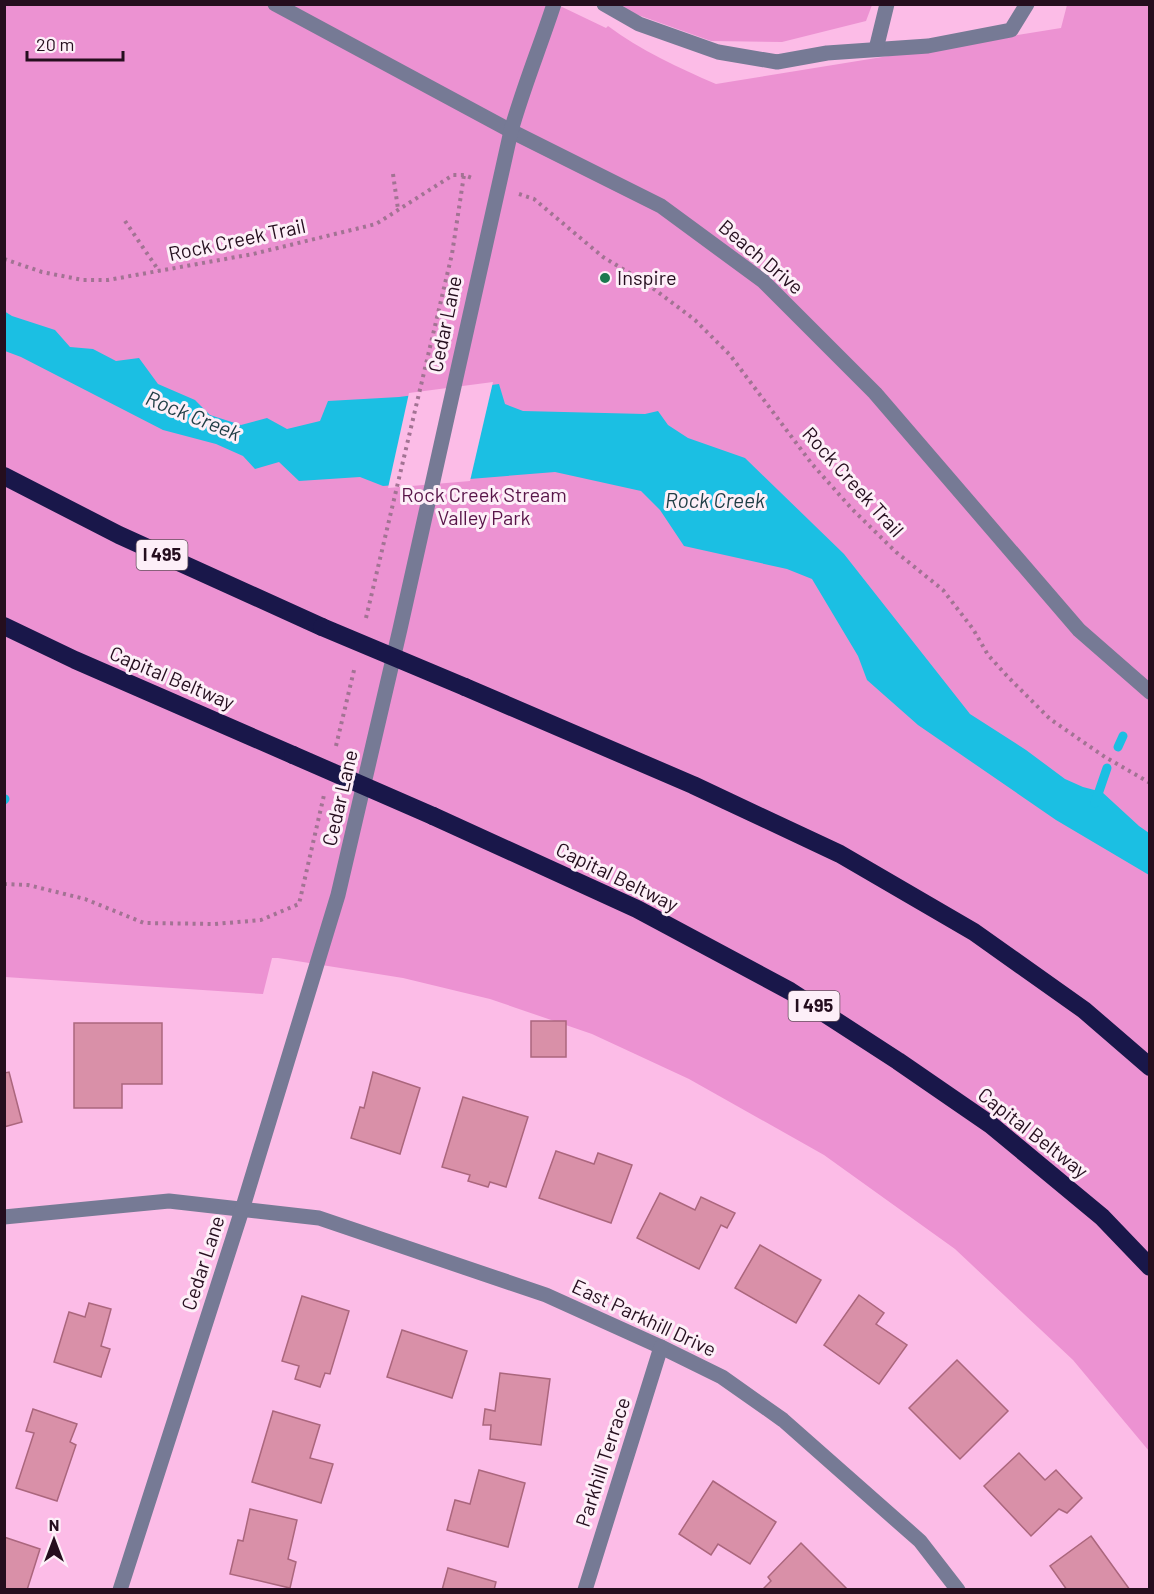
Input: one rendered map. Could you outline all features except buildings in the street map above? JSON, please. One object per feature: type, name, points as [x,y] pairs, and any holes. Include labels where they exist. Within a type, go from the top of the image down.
[{"type":"highway","name":"I 495","points":[[4,476],[119,535],[322,627],[693,785],[840,854],[974,932],[1084,1010],[1149,1067]]},
{"type":"highway","name":"Capital Beltway","points":[[4,626],[75,660],[433,816],[637,909],[790,991],[991,1125],[1102,1217],[1149,1267]]},
{"type":"street","name":"Beach Drive","points":[[275,4],[511,131],[661,206],[763,281],[875,393],[1080,630],[1149,692]]},
{"type":"street","name":"Cedar Lane","points":[[120,1590],[243,1209],[338,895],[511,131],[522,89],[534,64],[554,4]]},
{"type":"street","points":[[604,4],[639,24],[718,52],[777,62],[827,53],[928,46],[1011,30],[1028,4]]},
{"type":"street","points":[[876,49],[887,4]]},
{"type":"street","name":"East Parkhill Drive","points":[[4,1217],[169,1202],[319,1218],[546,1295],[722,1377],[783,1420],[920,1541],[958,1590]]},
{"type":"street","name":"Parkhill Terrace","points":[[585,1590],[661,1347]]},
{"type":"path","points":[[393,174],[398,209]]},
{"type":"path","name":"Rock Creek Trail","points":[[4,259],[42,272],[83,280],[108,280],[253,254],[376,224],[453,175],[464,175],[452,254],[365,624]]},
{"type":"path","name":"Rock Creek Trail","points":[[534,199],[603,257],[646,283],[695,320],[730,355],[812,464],[852,509],[896,552],[943,590],[973,629],[988,655],[1050,719],[1105,757],[1149,783]]},
{"type":"path","points":[[125,221],[159,271]]},
{"type":"path","points":[[334,752],[356,659]]},
{"type":"path","points":[[4,884],[28,885],[85,899],[144,923],[215,924],[261,920],[299,904],[326,787]]},
{"type":"green space","name":"Rock Creek Stream Valley Park","points":[[4,5],[558,5],[606,28],[608,26],[646,51],[716,84],[1061,28],[1067,5],[1149,5],[1149,1451],[1073,1360],[955,1249],[824,1155],[689,1079],[592,1034],[490,999],[403,978],[278,958],[272,958],[263,994],[5,977]]},
{"type":"green space","points":[[610,5],[872,5],[866,21],[782,42],[711,41]]},
{"type":"water","name":"Rock Creek","points":[[4,311],[12,316],[55,330],[70,347],[93,349],[116,361],[139,358],[158,384],[195,400],[210,415],[241,425],[267,418],[287,429],[320,421],[328,401],[399,397],[499,384],[505,404],[523,411],[645,414],[658,411],[668,425],[688,438],[745,458],[844,554],[970,714],[1026,750],[1065,779],[1102,792],[1149,833],[1149,875],[1056,820],[918,725],[867,680],[858,656],[812,579],[787,569],[684,546],[660,510],[641,491],[555,472],[383,486],[360,477],[299,481],[279,462],[255,469],[243,456],[216,444],[163,430],[5,351]]},
{"type":"pier","points":[[493,382],[470,481],[388,488],[409,393]]},
{"type":"waterway","points":[[1118,747],[1123,736]]},
{"type":"waterway","points":[[1095,803],[1107,768]]},
{"type":"place","name":"Inspire","points":[[605,278]]}]
